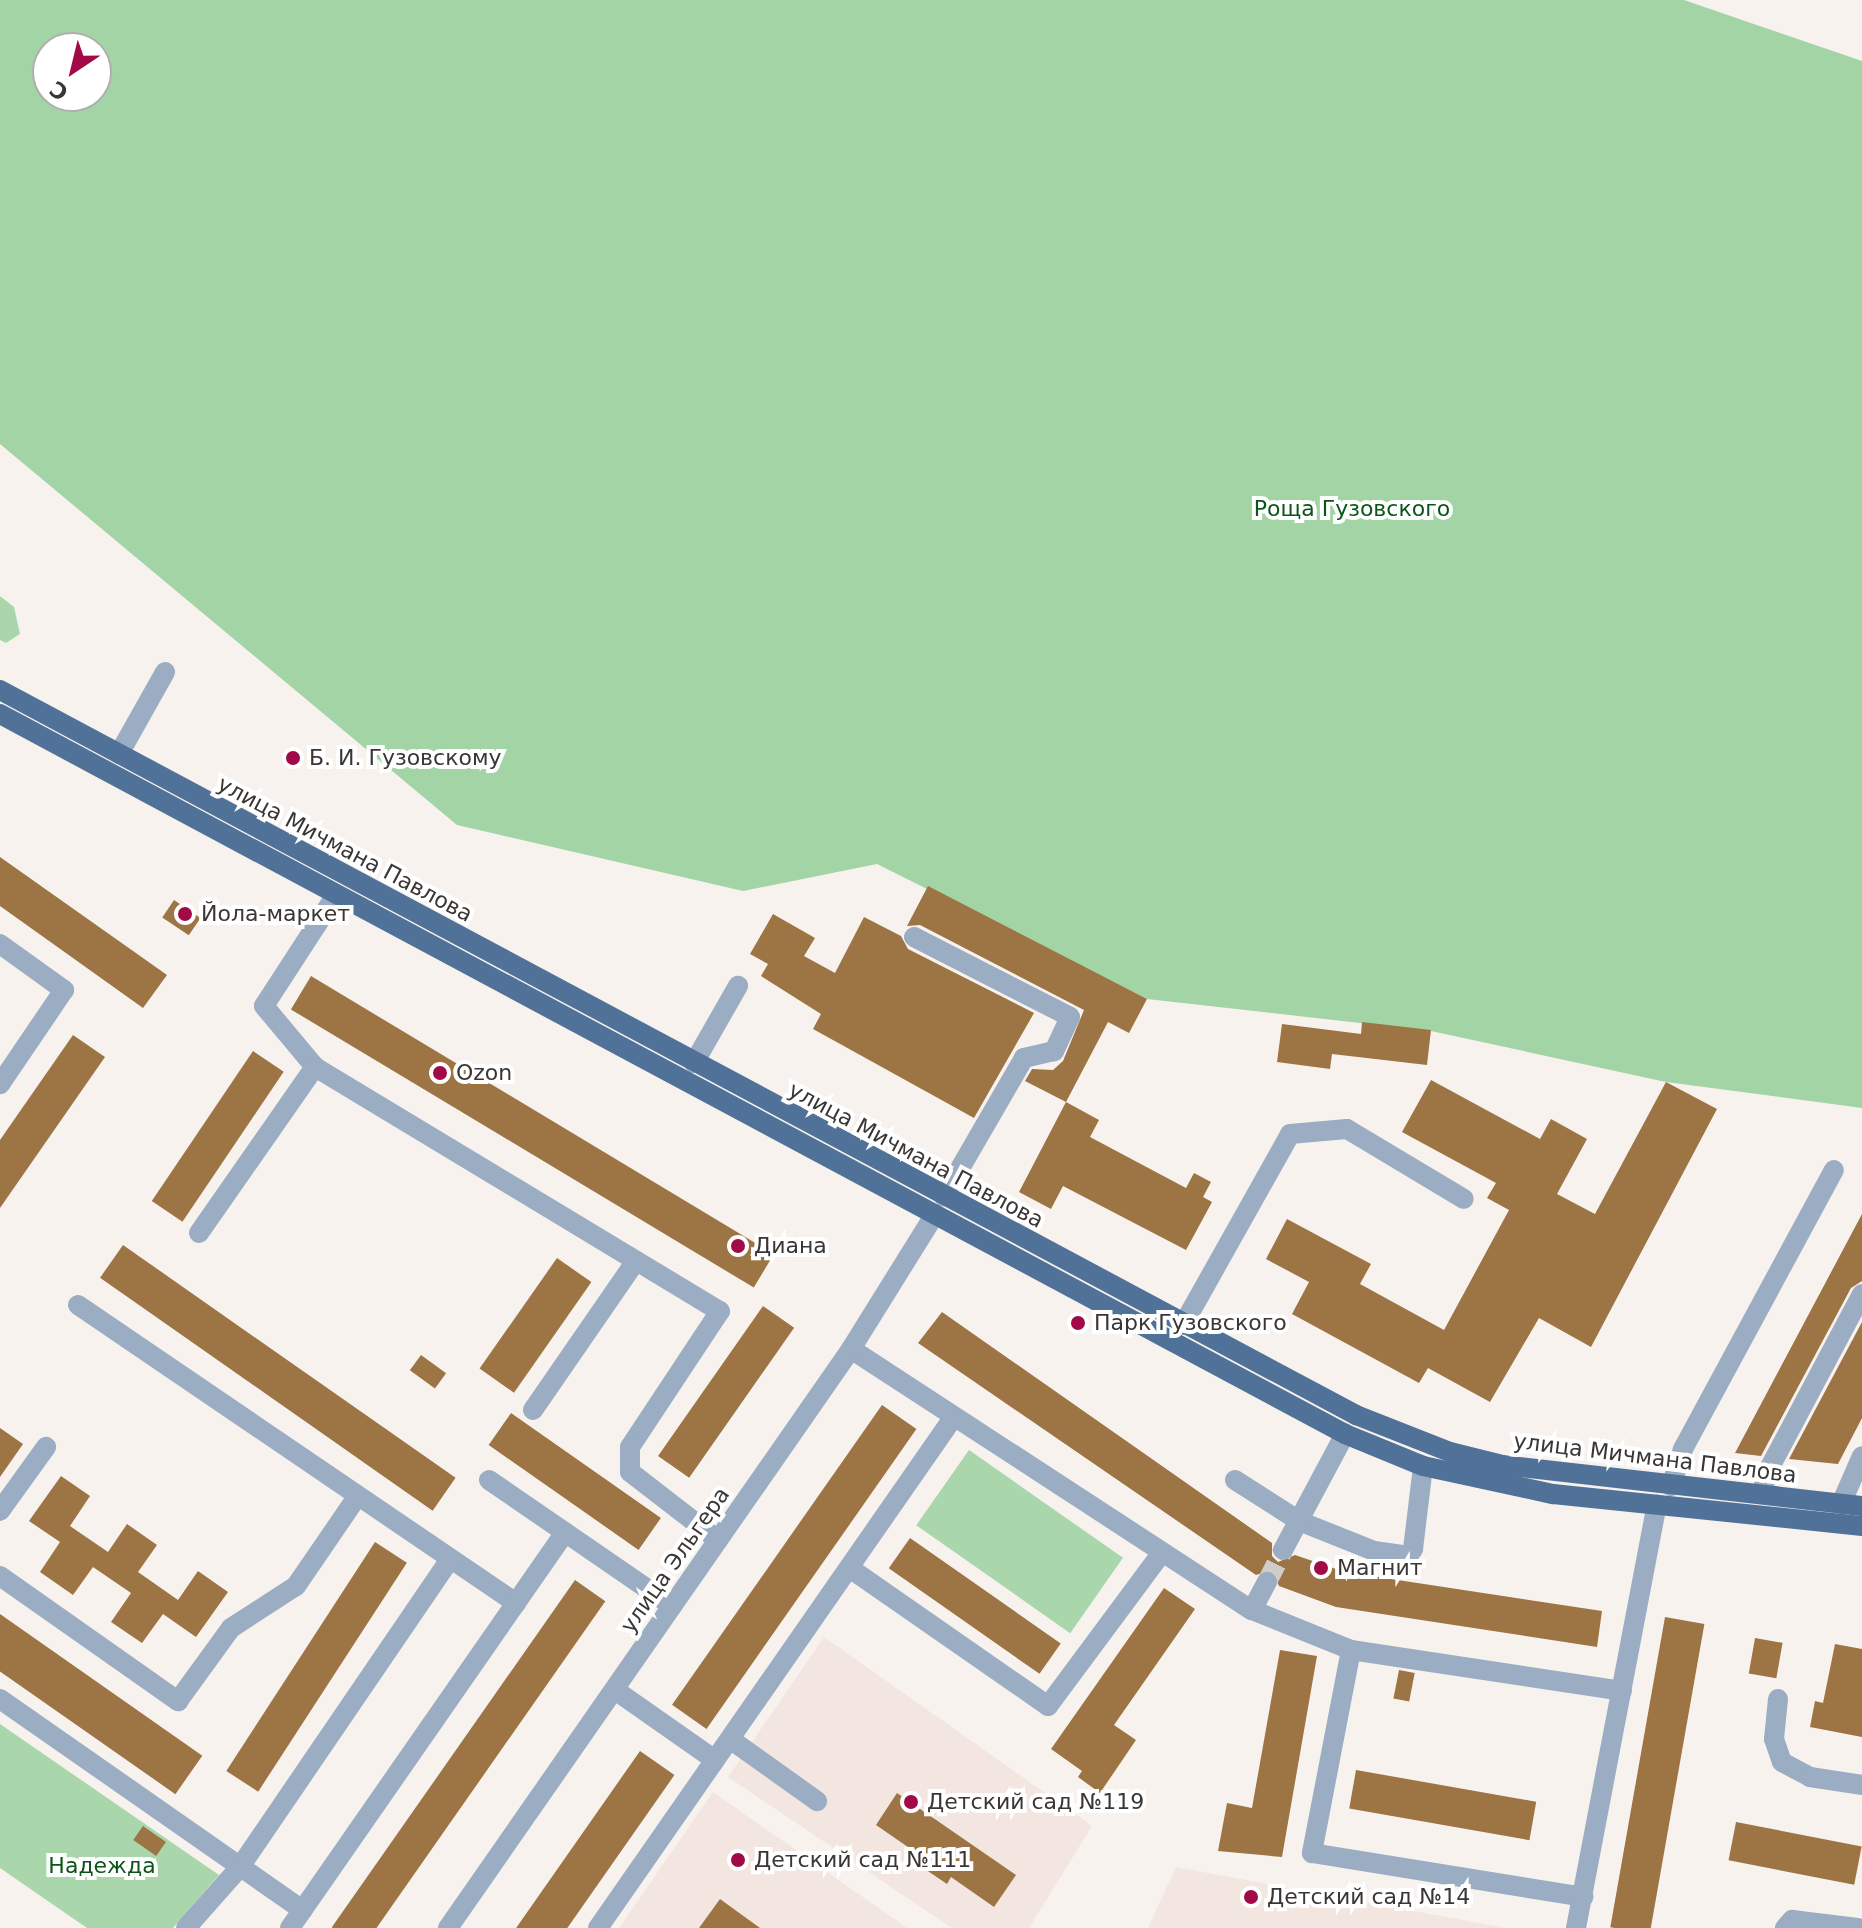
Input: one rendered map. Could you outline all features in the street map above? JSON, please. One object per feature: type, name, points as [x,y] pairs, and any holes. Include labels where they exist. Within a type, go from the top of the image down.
[{"type":"main road","name":"улица Мичмана Павлова","points":[[0,690],[114,763],[1178,1334],[1345,1434],[1423,1466],[1553,1494],[1761,1494],[1862,1506]]},
{"type":"main road","name":"улица Мичмана Павлова","points":[[0,714],[114,763]]},
{"type":"main road","name":"улица Мичмана Павлова","points":[[1178,1334],[1356,1415],[1450,1452],[1502,1465],[1663,1492],[1753,1515],[1862,1526]]},
{"type":"main road","points":[[1345,1434],[1356,1415]]},
{"type":"main road","points":[[1753,1515],[1761,1494]]},
{"type":"street","points":[[114,763],[165,672]]},
{"type":"street","points":[[341,886],[264,1006],[315,1067],[720,1311],[630,1447],[630,1472],[718,1540]]},
{"type":"street","name":"улица Эльгера","points":[[448,1928],[851,1349],[940,1205],[1024,1058],[1054,1051],[1070,1017],[914,937]]},
{"type":"street","points":[[0,944],[64,990],[0,1084]]},
{"type":"street","points":[[689,1072],[738,986]]},
{"type":"street","points":[[199,1233],[315,1067]]},
{"type":"street","points":[[1178,1334],[1290,1134],[1347,1129],[1464,1199]]},
{"type":"street","points":[[1576,1928],[1663,1492],[1683,1449],[1834,1170]]},
{"type":"street","points":[[533,1410],[635,1262]]},
{"type":"street","points":[[1761,1494],[1770,1467],[1862,1294]]},
{"type":"street","points":[[78,1305],[516,1603]]},
{"type":"street","points":[[851,1349],[1161,1554],[1252,1610],[1351,1650],[1622,1691]]},
{"type":"street","points":[[598,1928],[851,1569],[953,1418]]},
{"type":"street","points":[[1283,1550],[1345,1434]]},
{"type":"street","points":[[0,1511],[46,1447]]},
{"type":"street","points":[[1841,1504],[1862,1456]]},
{"type":"street","points":[[1235,1480],[1299,1521],[1374,1551],[1408,1556],[1413,1549],[1423,1466]]},
{"type":"street","points":[[489,1480],[672,1606]]},
{"type":"street","points":[[0,1576],[178,1701],[231,1628],[296,1586],[357,1497]]},
{"type":"street","points":[[290,1928],[565,1532]]},
{"type":"street","points":[[851,1569],[1048,1706],[1161,1554]]},
{"type":"street","points":[[186,1928],[240,1867],[450,1559]]},
{"type":"street","points":[[1252,1610],[1267,1582]]},
{"type":"street","points":[[1351,1650],[1312,1853],[1583,1897]]},
{"type":"street","points":[[615,1690],[715,1760]]},
{"type":"street","points":[[0,1699],[303,1910]]},
{"type":"street","points":[[1778,1699],[1774,1739],[1782,1762],[1810,1777],[1862,1785]]},
{"type":"street","points":[[730,1739],[817,1801]]},
{"type":"street","points":[[1785,1928],[1792,1920],[1858,1928]]},
{"type":"shaded area","name":"Детский сад №119","points":[[824,1637],[1092,1826],[1029,1928],[952,1928],[728,1777]]},
{"type":"shaded area","name":"Детский сад №111","points":[[713,1792],[907,1928],[619,1928]]},
{"type":"shaded area","name":"Детский сад №14","points":[[1176,1867],[1506,1928],[1148,1928]]},
{"type":"green space","name":"Роща Гузовского","points":[[0,0],[1684,0],[1862,61],[1862,1108],[1666,1082],[1431,1031],[1147,999],[877,864],[743,891],[457,825],[0,444]]},
{"type":"green space","points":[[0,596],[14,607],[20,634],[6,643],[0,640]]},
{"type":"green space","points":[[969,1450],[1123,1558],[1070,1633],[916,1525]]},
{"type":"green space","name":"Надежда","points":[[0,1724],[219,1875],[173,1928],[87,1928],[0,1868]]},
{"type":"building","points":[[0,857],[167,975],[143,1008],[0,906]]},
{"type":"building","points":[[928,886],[1147,999],[1129,1033],[1108,1022],[1066,1102],[1025,1081],[1032,1069],[1053,1070],[1063,1061],[1084,1010],[920,925],[907,926]]},
{"type":"building","points":[[174,900],[201,918],[189,935],[162,917]]},
{"type":"building","points":[[773,914],[815,938],[804,956],[835,973],[864,917],[901,936],[908,949],[1034,1013],[974,1118],[813,1029],[821,1014],[761,976],[768,964],[750,954]]},
{"type":"building","points":[[311,976],[774,1254],[754,1288],[291,1009]]},
{"type":"building","points":[[1362,1022],[1431,1030],[1427,1065],[1332,1054],[1330,1069],[1277,1062],[1282,1024],[1361,1034]]},
{"type":"building","points":[[73,1035],[105,1057],[0,1208],[0,1140]]},
{"type":"building","points":[[253,1051],[284,1072],[182,1222],[152,1201]]},
{"type":"building","points":[[1431,1080],[1540,1139],[1551,1119],[1587,1139],[1557,1194],[1595,1214],[1666,1082],[1717,1109],[1591,1347],[1539,1318],[1490,1402],[1428,1368],[1419,1383],[1292,1314],[1309,1282],[1266,1259],[1287,1219],[1371,1264],[1360,1284],[1444,1330],[1509,1210],[1487,1198],[1496,1183],[1402,1132]]},
{"type":"building","points":[[1066,1102],[1099,1120],[1090,1137],[1186,1188],[1194,1173],[1211,1182],[1203,1197],[1212,1202],[1186,1250],[1063,1186],[1051,1209],[1019,1192]]},
{"type":"building","points":[[1862,1214],[1862,1281],[1851,1288],[1761,1456],[1735,1453]]},
{"type":"building","points":[[123,1245],[456,1478],[433,1511],[100,1278]]},
{"type":"building","points":[[557,1258],[591,1282],[514,1393],[480,1369]]},
{"type":"building","points":[[763,1306],[794,1328],[689,1478],[658,1456]]},
{"type":"building","points":[[942,1312],[1272,1543],[1272,1556],[1278,1562],[1295,1555],[1345,1572],[1602,1611],[1597,1647],[1336,1607],[1279,1586],[1272,1570],[1256,1575],[918,1343]]},
{"type":"building","points":[[1862,1322],[1862,1418],[1838,1464],[1789,1459]]},
{"type":"building","points":[[421,1355],[446,1373],[435,1389],[410,1370]]},
{"type":"building","points":[[882,1405],[916,1429],[706,1729],[672,1705]]},
{"type":"building","points":[[511,1413],[661,1518],[639,1550],[489,1445]]},
{"type":"building","points":[[0,1428],[23,1444],[0,1477]]},
{"type":"building","points":[[61,1476],[90,1496],[70,1526],[108,1552],[127,1524],[157,1545],[138,1572],[178,1600],[198,1571],[228,1592],[196,1637],[163,1614],[142,1643],[111,1622],[131,1593],[93,1567],[73,1595],[40,1572],[60,1542],[29,1521]]},
{"type":"building","points":[[910,1538],[1061,1644],[1040,1674],[889,1568]]},
{"type":"building","points":[[375,1542],[407,1563],[258,1792],[226,1771]]},
{"type":"building","points":[[575,1580],[605,1601],[376,1928],[332,1927]]},
{"type":"building","points":[[1164,1588],[1195,1609],[1114,1725],[1136,1740],[1100,1793],[1078,1777],[1082,1771],[1051,1749]]},
{"type":"building","points":[[0,1614],[202,1756],[175,1794],[0,1671]]},
{"type":"building","points":[[1665,1617],[1704,1624],[1651,1928],[1610,1927]]},
{"type":"building","points":[[1755,1638],[1783,1643],[1776,1678],[1749,1673]]},
{"type":"building","points":[[1835,1644],[1862,1649],[1862,1737],[1810,1727],[1815,1701],[1823,1703]]},
{"type":"building","points":[[1280,1650],[1317,1656],[1282,1857],[1218,1851],[1227,1803],[1252,1808]]},
{"type":"building","points":[[1399,1670],[1415,1673],[1409,1702],[1393,1698]]},
{"type":"building","points":[[640,1751],[674,1775],[567,1928],[516,1928]]},
{"type":"building","points":[[1356,1770],[1536,1802],[1529,1840],[1349,1808]]},
{"type":"building","points":[[897,1793],[1016,1875],[994,1907],[951,1877],[947,1884],[916,1863],[921,1856],[876,1825]]},
{"type":"building","points":[[1736,1822],[1862,1846],[1854,1885],[1729,1860]]},
{"type":"building","points":[[143,1826],[166,1842],[156,1856],[133,1840]]},
{"type":"building","points":[[720,1899],[760,1928],[699,1928]]},
{"type":"tunnel","points":[[1267,1582],[1283,1550]]},
{"type":"place","name":"Б. И. Гузовскому","points":[[293,758]]},
{"type":"place","name":"Йола-маркет","points":[[185,914]]},
{"type":"place","name":"Ozon","points":[[440,1073]]},
{"type":"place","name":"Диана","points":[[738,1246]]},
{"type":"place","name":"Парк Гузовского","points":[[1078,1323]]},
{"type":"place","name":"Магнит","points":[[1321,1568]]},
{"type":"place","name":"Детский сад №119","points":[[911,1802]]},
{"type":"place","name":"Детский сад №111","points":[[738,1860]]},
{"type":"place","name":"Детский сад №14","points":[[1251,1897]]}]
